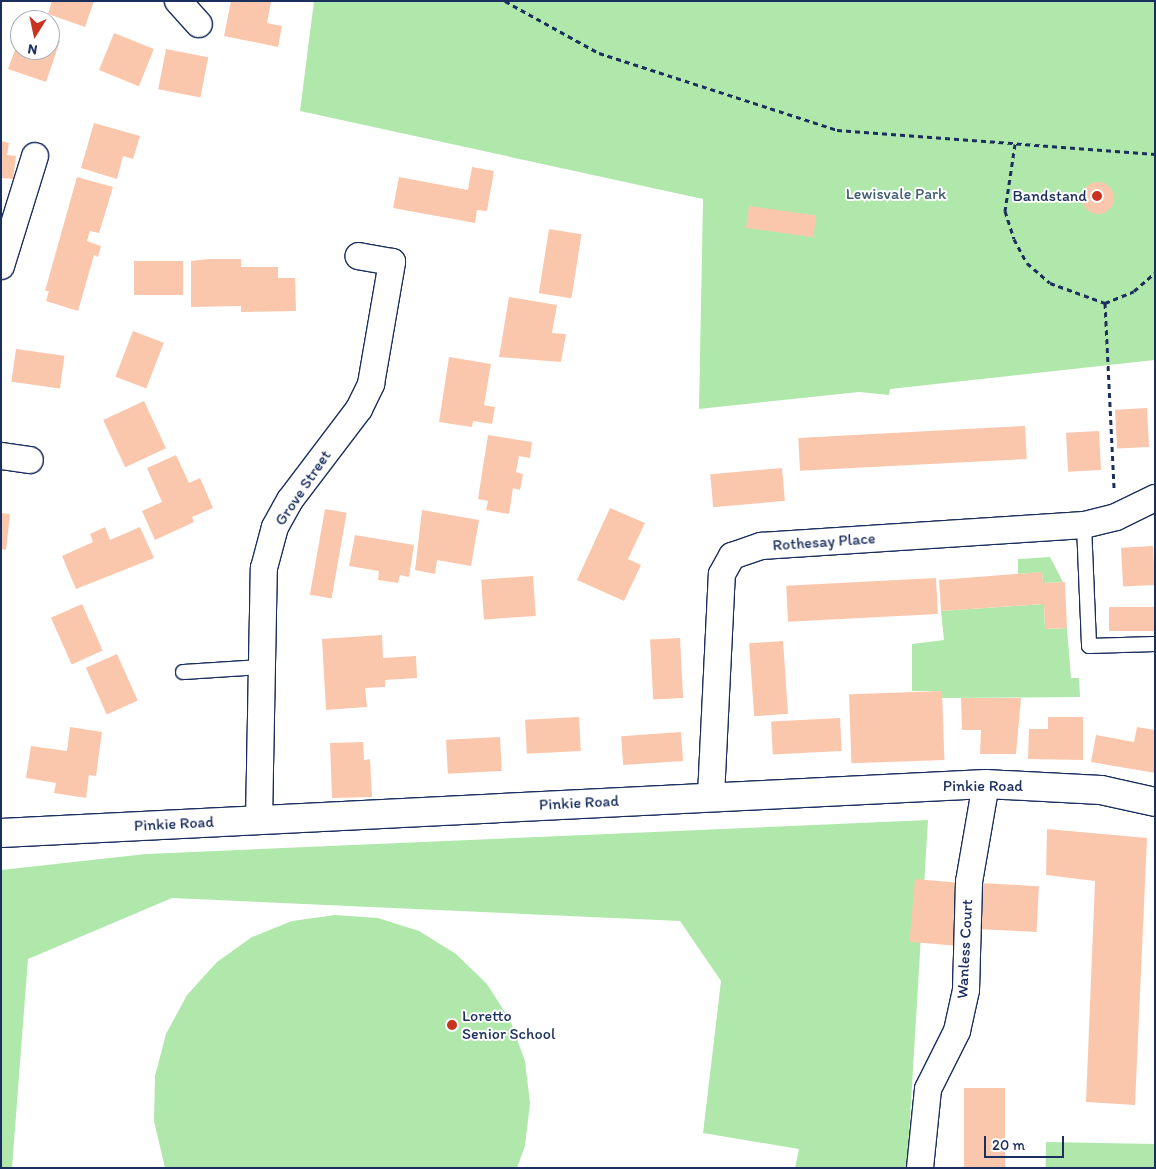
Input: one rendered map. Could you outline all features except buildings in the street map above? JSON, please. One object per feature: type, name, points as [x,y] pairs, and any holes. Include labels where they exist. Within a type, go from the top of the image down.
[{"type":"main road","name":"Pinkie Road","points":[[1,833],[710,796],[986,784],[1101,790],[1155,802]]},
{"type":"street","points":[[178,1],[199,24]]},
{"type":"street","points":[[1,266],[8,220],[35,156]]},
{"type":"street","name":"Grove Street","points":[[258,820],[264,568],[274,527],[290,500],[359,410],[371,384],[392,262],[360,256]]},
{"type":"street","points":[[1,456],[30,460]]},
{"type":"street","name":"Rothesay Place","points":[[710,796],[722,574],[732,556],[761,546],[1084,525],[1116,517],[1155,498]]},
{"type":"street","name":"Wanless Court","points":[[920,1168],[928,1089],[957,1031],[966,990],[969,882],[986,784]]},
{"type":"lane","points":[[1084,525],[1088,646],[1155,644]]},
{"type":"lane","points":[[183,672],[262,667]]},
{"type":"path","points":[[505,1],[598,53],[837,130],[1155,154]]},
{"type":"path","points":[[1015,143],[1005,211],[1014,239],[1027,263],[1050,283],[1104,303],[1134,291],[1155,273]]},
{"type":"path","points":[[1104,303],[1116,517]]},
{"type":"green space","name":"Lewisvale Park","points":[[314,1],[1155,1],[1155,360],[890,389],[889,395],[859,392],[699,409],[703,199],[300,111]]},
{"type":"green space","points":[[1050,557],[1063,582],[1043,583],[1042,572],[1018,574],[1018,559]]},
{"type":"green space","points":[[1044,604],[1045,629],[1067,628],[1071,678],[1079,678],[1080,697],[942,698],[942,691],[912,691],[912,644],[944,640],[941,611]]},
{"type":"green space","points":[[928,820],[907,1168],[795,1168],[799,1149],[703,1133],[721,981],[680,921],[172,898],[28,959],[12,1168],[1,1168],[1,870],[146,854]]},
{"type":"green space","points":[[335,915],[378,918],[419,931],[456,954],[487,984],[510,1020],[525,1061],[530,1103],[525,1146],[517,1168],[165,1168],[154,1121],[155,1076],[166,1034],[187,995],[217,962],[252,937],[292,921]]},
{"type":"green space","points":[[1046,1142],[1155,1144],[1155,1168],[1046,1168]]},
{"type":"place","name":"Bandstand","points":[[1097,196]]},
{"type":"place","name":"Loretto Senior School","points":[[452,1025]]}]
